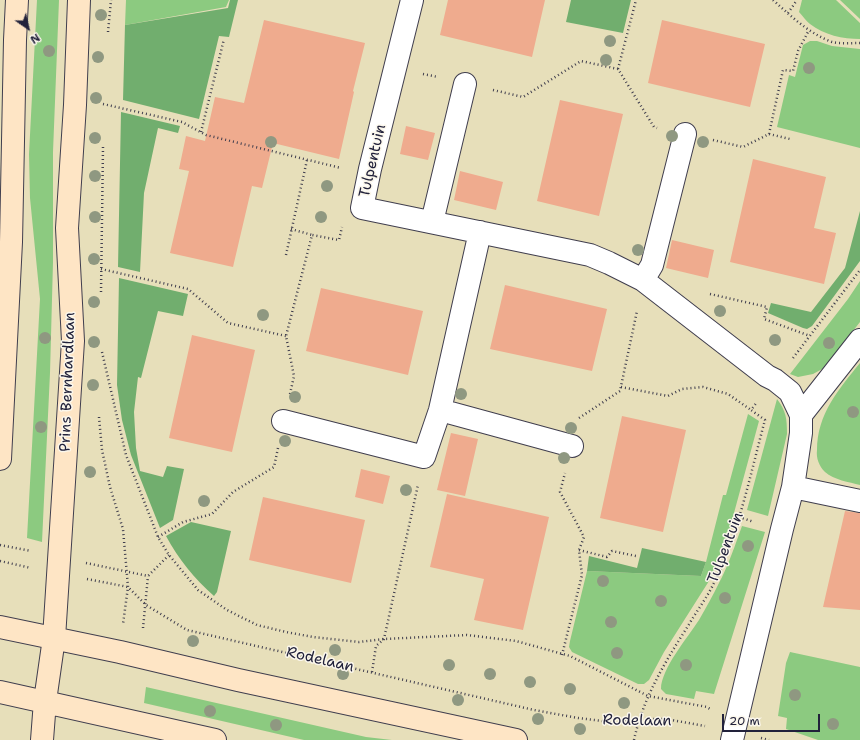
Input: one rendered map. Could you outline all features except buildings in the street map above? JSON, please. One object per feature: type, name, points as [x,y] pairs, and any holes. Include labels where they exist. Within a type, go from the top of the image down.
[{"type":"main road","points":[[0,459],[11,242],[17,0]]},
{"type":"main road","name":"Prins Bernhardlaan","points":[[42,740],[45,701],[54,638],[73,342],[67,228],[75,105],[79,0]]},
{"type":"main road","points":[[0,627],[516,740]]},
{"type":"main road","points":[[0,692],[215,740]]},
{"type":"street","name":"Tulpentuin","points":[[412,0],[362,208],[590,255],[609,263],[643,280],[767,376],[775,380],[790,392],[801,415],[801,433],[793,487],[733,736]]},
{"type":"street","points":[[432,222],[465,84]]},
{"type":"street","points":[[643,280],[652,265],[686,134]]},
{"type":"street","points":[[284,421],[424,458],[440,410],[480,232]]},
{"type":"street","points":[[801,415],[860,340]]},
{"type":"street","points":[[440,410],[572,446]]},
{"type":"street","points":[[793,487],[860,501]]},
{"type":"path","points":[[108,37],[111,0]]},
{"type":"path","points":[[636,0],[618,69],[654,127],[743,147],[769,134],[790,139]]},
{"type":"path","points":[[773,0],[800,24],[833,42],[860,43]]},
{"type":"path","points":[[788,14],[796,0]]},
{"type":"path","points":[[769,134],[783,70],[793,71],[798,51],[809,30]]},
{"type":"path","points":[[201,132],[224,39]]},
{"type":"path","points":[[395,67],[523,97],[581,62],[618,69]]},
{"type":"path","points":[[104,97],[103,104],[182,122],[206,135],[369,175]]},
{"type":"path","points":[[101,296],[103,144]]},
{"type":"path","points":[[286,255],[307,160]]},
{"type":"path","points":[[291,229],[339,240],[348,203],[362,208]]},
{"type":"path","points":[[158,537],[183,522],[212,514],[233,492],[274,467],[294,376],[286,336],[312,235]]},
{"type":"path","points":[[101,270],[188,289],[228,323],[286,336]]},
{"type":"path","points":[[622,387],[668,396],[682,389],[703,387],[728,394],[751,410],[860,270]]},
{"type":"path","points":[[705,294],[767,307],[764,319],[810,336]]},
{"type":"path","name":"Prins Bernhardlaan","points":[[100,357],[100,349],[126,455],[158,537],[169,555]]},
{"type":"path","name":"Tulpentuin","points":[[634,740],[638,720],[648,696],[671,652],[712,586],[724,561],[739,517],[765,420],[751,410]]},
{"type":"path","points":[[0,561],[128,587],[123,529],[105,465],[98,417]]},
{"type":"path","points":[[372,672],[376,646],[384,639],[424,458]]},
{"type":"path","points":[[579,550],[607,557],[612,551],[636,556]]},
{"type":"path","points":[[127,571],[148,576],[169,555]]},
{"type":"path","name":"Rodelaan","points":[[169,555],[198,590],[227,610],[257,624],[306,636],[359,642],[384,639],[467,635],[516,642],[570,656],[648,696],[707,707],[733,736]]},
{"type":"path","name":"Rodelaan","points":[[128,587],[146,605],[188,630],[534,710],[618,723],[638,720],[666,719],[733,736]]},
{"type":"green space","points":[[37,0],[59,0],[53,152],[53,262],[50,373],[42,542],[27,538],[40,299],[30,198],[29,154]]},
{"type":"green space","points":[[126,0],[229,0],[226,7],[125,25]]},
{"type":"green space","points":[[230,0],[238,0],[229,37],[219,36],[199,119],[123,100],[125,25],[228,8]]},
{"type":"green space","points":[[571,0],[631,0],[623,33],[566,22]]},
{"type":"green space","points":[[802,0],[836,0],[860,23],[860,39],[834,36],[815,28],[799,12]]},
{"type":"green space","points":[[840,0],[860,0],[860,19]]},
{"type":"green space","points":[[810,41],[817,41],[832,46],[860,49],[860,148],[777,127],[789,75],[795,77],[803,45]]},
{"type":"green space","points":[[121,112],[180,126],[178,133],[158,128],[144,193],[140,272],[118,267]]},
{"type":"green space","points":[[860,211],[860,261],[812,326],[807,329],[803,328],[768,313],[771,303],[811,312],[845,268]]},
{"type":"green space","points":[[119,278],[188,294],[183,316],[158,311],[141,378],[138,377],[134,412],[136,448],[140,471],[163,477],[167,466],[184,469],[173,520],[160,528],[131,455],[122,420],[117,385]]},
{"type":"green space","points":[[860,281],[860,322],[824,368],[813,374],[798,377],[790,374],[848,299]]},
{"type":"green space","points":[[860,363],[860,485],[829,475],[820,465],[817,453],[818,437],[825,414],[837,392]]},
{"type":"green space","points":[[777,399],[785,415],[787,434],[768,516],[747,510]]},
{"type":"green space","points":[[748,414],[759,421],[728,535],[709,581],[664,652],[649,680],[644,684],[638,684],[572,652],[569,647],[570,641],[587,571],[701,576],[723,495],[726,495]]},
{"type":"green space","points":[[191,522],[231,531],[217,592],[214,596],[187,568],[166,536]]},
{"type":"green space","points":[[742,526],[765,532],[714,694],[696,691],[694,699],[666,694],[661,689],[665,672],[699,620],[723,576]]},
{"type":"green space","points":[[642,548],[706,562],[701,576],[587,571],[589,556],[637,568]]},
{"type":"green space","points":[[790,652],[860,667],[860,740],[818,740],[786,729],[787,718],[778,716],[786,663]]},
{"type":"green space","points":[[146,687],[366,737],[392,740],[304,740],[144,703]]}]
